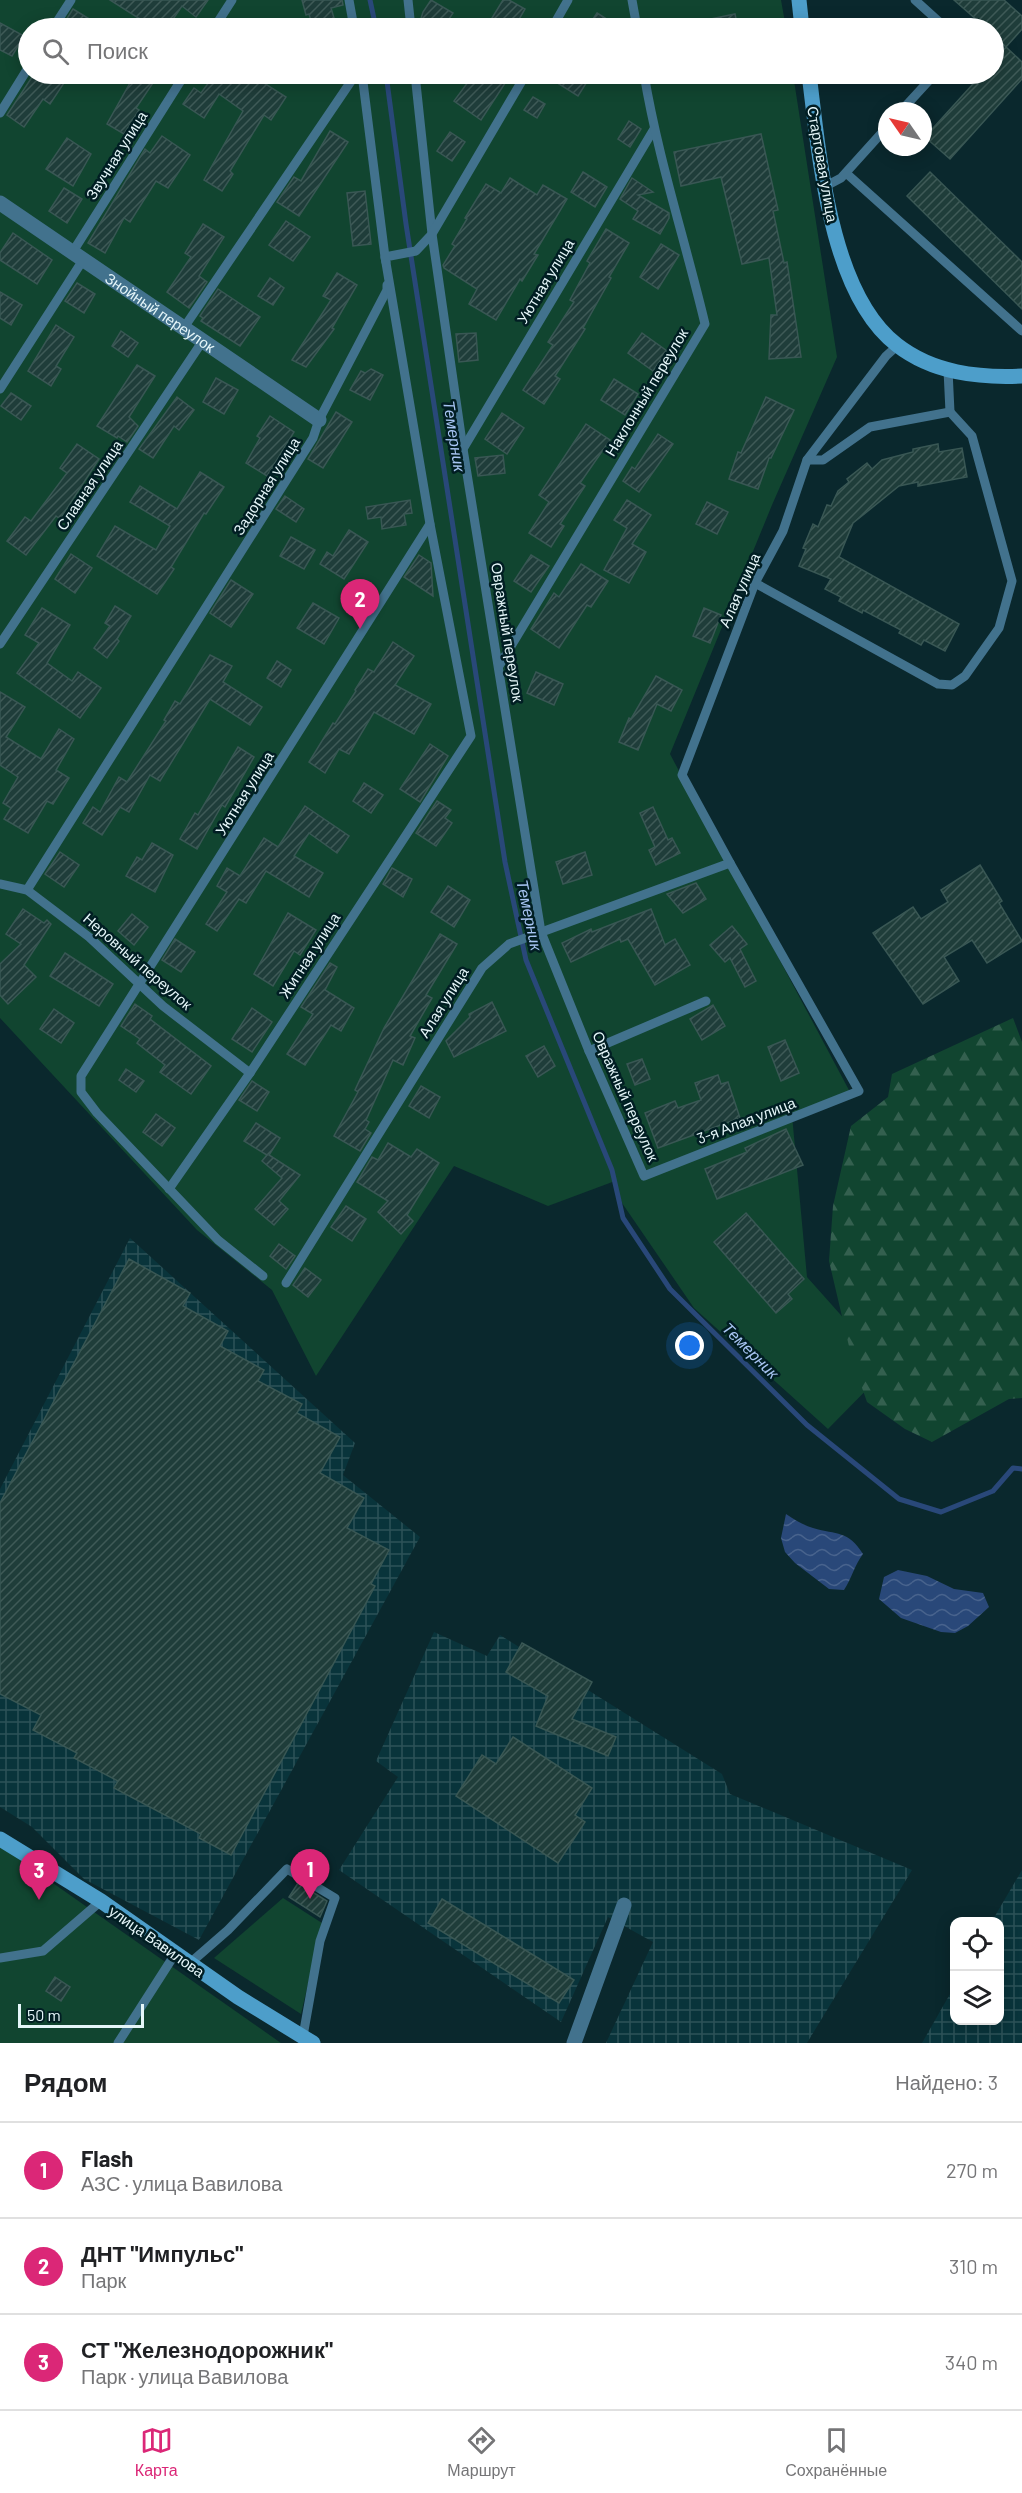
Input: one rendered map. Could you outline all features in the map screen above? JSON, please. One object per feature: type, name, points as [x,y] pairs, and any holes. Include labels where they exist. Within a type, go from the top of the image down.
[{"type":"street","points":[[799,0],[801,18]]},
{"type":"street","name":"Стартовая улица","points":[[810,84],[829,214],[850,278],[878,327],[897,346]]},
{"type":"street","name":"Знойный переулок","points":[[0,203],[319,420]]},
{"type":"street","points":[[897,346],[948,370],[965,375],[1022,376]]},
{"type":"street","name":"улица Вавилова","points":[[0,1839],[101,1901],[189,1964],[310,2041]]},
{"type":"street","points":[[574,2043],[624,1905]]},
{"type":"lane","points":[[59,18],[71,0]]},
{"type":"lane","points":[[220,18],[232,0]]},
{"type":"lane","points":[[349,0],[352,18]]},
{"type":"lane","points":[[408,0],[410,18]]},
{"type":"lane","points":[[558,18],[568,0]]},
{"type":"lane","points":[[632,0],[635,18]]},
{"type":"lane","points":[[915,0],[935,18]]},
{"type":"lane","points":[[0,113],[18,84]]},
{"type":"lane","name":"Звучная улица","points":[[0,389],[179,84]]},
{"type":"lane","points":[[183,329],[349,84]]},
{"type":"lane","points":[[363,84],[385,257],[430,525]]},
{"type":"lane","name":"Овражный переулок","points":[[416,84],[432,234],[463,449],[541,932],[589,1051],[644,1176]]},
{"type":"lane","points":[[385,257],[416,251],[432,234],[520,84]]},
{"type":"lane","name":"Наклонный переулок","points":[[499,666],[705,324],[654,129],[646,84]]},
{"type":"lane","points":[[909,102],[926,84]]},
{"type":"lane","name":"Уютная улица","points":[[463,449],[654,129]]},
{"type":"lane","points":[[824,188],[846,173],[878,137]]},
{"type":"lane","points":[[846,173],[1022,331]]},
{"type":"lane","name":"Задорная улица","points":[[27,890],[313,438],[319,420],[387,290],[385,257]]},
{"type":"lane","name":"Славная улица","points":[[0,644],[202,342]]},
{"type":"lane","name":"Алая улица","points":[[859,1091],[682,775],[755,583],[783,531],[807,460],[886,356],[897,346]]},
{"type":"lane","points":[[755,583],[938,684],[952,685],[965,675],[999,628],[1012,581],[972,436],[950,412],[948,370]]},
{"type":"lane","points":[[807,460],[823,460],[870,427],[950,412]]},
{"type":"lane","name":"Уютная улица","points":[[169,1189],[81,1092],[81,1077],[430,525]]},
{"type":"lane","name":"Житная улица","points":[[169,1189],[250,1073],[471,736],[430,525]]},
{"type":"lane","name":"Алая улица","points":[[286,1282],[482,968],[509,944],[730,863]]},
{"type":"lane","name":"Неровный переулок","points":[[0,884],[27,890],[89,937],[163,1005],[250,1073]]},
{"type":"lane","points":[[589,1051],[706,1001]]},
{"type":"lane","name":"3-я Алая улица","points":[[644,1176],[859,1091]]},
{"type":"lane","points":[[169,1189],[218,1240],[263,1276]]},
{"type":"lane","points":[[189,1964],[228,1930],[287,1869],[335,1898],[320,1941],[310,2041]]},
{"type":"lane","points":[[0,1958],[43,1951],[101,1901]]},
{"type":"lane","points":[[118,2043],[175,1954]]},
{"type":"shaded area","points":[[130,1238],[355,1443],[343,1475],[420,1537],[199,1940],[84,1879],[32,1827],[0,1807],[0,1489]]},
{"type":"shaded area","points":[[434,1632],[487,1656],[500,1635],[722,1774],[730,1794],[912,1870],[807,2043],[606,2043],[653,1942],[608,1917],[561,2022],[339,1870],[398,1777],[376,1761]]},
{"type":"shaded area","points":[[1022,1870],[1022,2043],[922,2043],[950,1994],[950,2025],[1004,2025],[1004,1917],[994,1917]]},
{"type":"green space","points":[[0,0],[781,0],[784,18],[18,18],[18,84],[795,84],[837,357],[772,505],[670,754],[850,1092],[792,1115],[807,1277],[888,1368],[828,1429],[694,1308],[622,1203],[615,1181],[548,1206],[454,1166],[316,1376],[272,1290],[197,1230],[0,1018]]},
{"type":"green space","points":[[1013,1018],[1022,1042],[1022,1398],[1009,1399],[932,1442],[905,1429],[867,1402],[852,1359],[829,1261],[833,1206],[851,1126],[888,1097],[892,1074]]},
{"type":"green space","points":[[0,1846],[281,2043],[0,2043]]},
{"type":"green space","points":[[283,1898],[322,1923],[301,2014],[214,1958]]},
{"type":"water","points":[[786,1514],[809,1527],[847,1537],[858,1546],[863,1554],[844,1590],[829,1589],[795,1563],[785,1552],[781,1538]]},
{"type":"water","points":[[898,1570],[927,1576],[954,1589],[983,1593],[989,1607],[968,1626],[955,1633],[941,1632],[901,1618],[879,1599],[884,1577]]},
{"type":"building","points":[[110,0],[208,0],[196,17],[182,6],[174,18],[138,18]]},
{"type":"building","points":[[302,0],[342,0],[343,5],[331,8],[334,18],[310,18],[309,14],[306,15]]},
{"type":"building","points":[[431,0],[453,13],[450,18],[421,18]]},
{"type":"building","points":[[503,0],[509,0],[525,9],[520,18],[492,18]]},
{"type":"building","points":[[954,0],[1004,0],[1022,16],[1022,29],[1006,47],[1004,45],[1004,18],[975,18]]},
{"type":"building","points":[[73,9],[88,18],[67,18]]},
{"type":"building","points":[[597,13],[605,18],[594,18]]},
{"type":"building","points":[[735,14],[736,18],[716,18]]},
{"type":"building","points":[[0,23],[18,33],[18,46],[12,56],[0,50]]},
{"type":"building","points":[[1006,47],[1022,62],[1022,79],[950,159],[932,143],[932,129],[973,84],[1004,84],[1004,49]]},
{"type":"building","points":[[27,84],[63,84],[50,104],[43,99],[24,127],[7,115]]},
{"type":"building","points":[[129,84],[152,84],[136,108],[139,110],[124,134],[107,124]]},
{"type":"building","points":[[208,84],[266,84],[286,97],[271,120],[264,115],[230,171],[233,174],[222,191],[204,180],[243,111],[219,94],[204,118],[183,104],[194,88],[201,93]]},
{"type":"building","points":[[467,84],[504,84],[481,120],[454,101]]},
{"type":"building","points":[[559,84],[586,84],[578,96]]},
{"type":"building","points":[[533,97],[545,104],[537,118],[524,110]]},
{"type":"building","points":[[629,121],[641,129],[630,147],[618,139]]},
{"type":"building","points":[[330,131],[348,142],[299,216],[277,202],[294,177],[301,181]]},
{"type":"building","points":[[450,132],[465,142],[452,161],[437,151]]},
{"type":"building","points":[[761,134],[778,210],[773,211],[784,263],[787,262],[801,357],[769,359],[771,315],[777,315],[769,258],[742,264],[721,177],[681,186],[674,152]]},
{"type":"building","points":[[162,136],[190,155],[168,188],[156,181],[130,222],[124,218],[105,253],[88,243],[145,149],[150,153]]},
{"type":"building","points":[[67,138],[91,154],[73,186],[46,169]]},
{"type":"building","points":[[583,172],[607,187],[595,207],[571,192]]},
{"type":"building","points":[[930,172],[1022,262],[1022,309],[907,196]]},
{"type":"building","points":[[510,178],[537,195],[543,185],[567,199],[534,254],[538,255],[522,281],[520,279],[496,320],[469,304],[477,289],[444,268],[443,265],[455,246],[452,244],[467,219],[465,218],[486,184],[501,193]]},
{"type":"building","points":[[632,178],[653,192],[638,195],[669,213],[669,218],[660,234],[633,219],[638,211],[620,199]]},
{"type":"building","points":[[64,188],[82,199],[67,223],[49,211]]},
{"type":"building","points":[[365,191],[371,244],[353,246],[347,193]]},
{"type":"building","points":[[286,221],[310,237],[293,261],[269,245]]},
{"type":"building","points":[[203,224],[224,237],[199,276],[207,282],[189,308],[167,292],[191,257],[185,253]]},
{"type":"building","points":[[606,229],[629,243],[609,277],[611,278],[583,328],[585,329],[555,376],[560,379],[544,404],[523,390],[553,345],[548,342],[574,302],[570,300],[590,263],[587,261]]},
{"type":"building","points":[[13,233],[52,260],[37,284],[0,260],[0,253]]},
{"type":"building","points":[[661,244],[679,255],[658,289],[640,277]]},
{"type":"building","points":[[337,273],[357,285],[332,328],[334,329],[306,367],[292,360],[331,300],[323,296]]},
{"type":"building","points":[[270,278],[284,288],[273,305],[258,296]]},
{"type":"building","points":[[77,283],[95,294],[84,313],[65,301]]},
{"type":"building","points":[[218,289],[260,317],[240,346],[201,321],[203,318],[200,316]]},
{"type":"building","points":[[0,292],[22,305],[11,325],[0,318]]},
{"type":"building","points":[[56,325],[74,337],[56,366],[61,369],[51,386],[28,371]]},
{"type":"building","points":[[121,331],[138,343],[128,357],[112,346]]},
{"type":"building","points":[[476,333],[478,360],[459,362],[456,334]]},
{"type":"building","points":[[642,333],[667,351],[653,371],[628,353]]},
{"type":"building","points":[[137,365],[155,376],[129,417],[138,426],[127,442],[97,426]]},
{"type":"building","points":[[371,369],[383,375],[370,400],[350,390],[361,371],[365,373]]},
{"type":"building","points":[[216,378],[238,390],[224,414],[203,402]]},
{"type":"building","points":[[614,379],[638,394],[625,415],[601,400]]},
{"type":"building","points":[[11,393],[31,406],[21,420],[1,406]]},
{"type":"building","points":[[177,397],[194,410],[179,430],[174,426],[153,458],[139,449]]},
{"type":"building","points":[[766,397],[794,410],[769,458],[758,489],[729,479],[738,452],[741,453]]},
{"type":"building","points":[[336,412],[352,422],[323,468],[308,459]]},
{"type":"building","points":[[502,413],[524,428],[507,454],[485,439]]},
{"type":"building","points":[[270,416],[294,432],[267,476],[246,463],[260,438],[257,436]]},
{"type":"building","points":[[586,424],[610,440],[580,483],[585,486],[560,524],[564,526],[551,547],[529,533],[549,502],[539,495]]},
{"type":"building","points":[[658,434],[673,444],[639,492],[623,481],[632,467],[635,469]]},
{"type":"building","points":[[77,444],[99,459],[60,519],[56,516],[26,555],[7,541],[25,517],[31,521],[67,473],[60,468]]},
{"type":"building","points":[[938,444],[939,452],[962,448],[967,477],[918,486],[918,482],[899,486],[853,523],[839,557],[959,624],[945,651],[924,640],[921,645],[899,633],[901,630],[863,610],[862,613],[839,601],[841,597],[825,589],[831,579],[799,566],[806,549],[803,548],[813,524],[818,527],[827,505],[831,506],[838,491],[849,482],[847,479],[867,463],[872,469],[882,460],[913,452],[913,449]]},
{"type":"building","points":[[503,455],[505,473],[478,476],[475,458]]},
{"type":"building","points":[[200,472],[224,487],[206,514],[204,513],[171,567],[174,569],[157,594],[97,556],[115,526],[156,550],[170,526],[130,502],[140,486],[177,509]]},
{"type":"building","points":[[285,496],[304,509],[296,522],[276,509]]},
{"type":"building","points":[[410,500],[412,513],[404,514],[406,525],[382,529],[381,517],[368,519],[366,507]]},
{"type":"building","points":[[627,500],[651,515],[632,544],[646,552],[629,583],[604,570],[627,528],[614,520]]},
{"type":"building","points":[[707,502],[728,512],[717,534],[696,524]]},
{"type":"building","points":[[349,530],[368,542],[344,579],[320,564],[327,552],[333,556]]},
{"type":"building","points":[[291,537],[315,550],[304,569],[280,556]]},
{"type":"building","points":[[71,554],[92,568],[75,593],[55,579]]},
{"type":"building","points":[[419,555],[431,563],[433,596],[404,577]]},
{"type":"building","points":[[531,555],[549,566],[531,592],[514,581]]},
{"type":"building","points":[[581,564],[608,581],[591,607],[587,605],[559,648],[531,629],[554,593],[559,597]]},
{"type":"building","points":[[231,580],[253,594],[231,627],[210,613]]},
{"type":"building","points":[[313,603],[339,618],[324,644],[297,628]]},
{"type":"building","points":[[115,606],[131,616],[117,639],[119,641],[107,658],[94,648],[110,626],[105,623]]},
{"type":"building","points":[[42,608],[70,625],[47,663],[72,681],[78,672],[101,688],[80,718],[17,673],[39,643],[25,635]]},
{"type":"building","points":[[704,608],[721,615],[710,643],[693,636]]},
{"type":"building","points":[[393,642],[414,656],[395,685],[431,704],[414,734],[374,712],[349,754],[339,749],[325,773],[309,762],[368,669],[374,672]]},
{"type":"building","points":[[210,655],[232,666],[223,682],[262,707],[250,725],[210,699],[160,781],[150,775],[129,812],[120,807],[102,835],[83,823],[93,807],[100,812],[119,777],[127,782],[166,721],[164,720],[175,701],[180,704]]},
{"type":"building","points":[[277,661],[291,670],[281,687],[267,678]]},
{"type":"building","points":[[536,672],[563,684],[554,705],[527,693]]},
{"type":"building","points":[[656,676],[682,690],[671,711],[657,704],[638,750],[619,742],[629,718],[631,719]]},
{"type":"building","points":[[0,692],[25,707],[6,737],[41,759],[59,729],[74,739],[56,770],[69,778],[53,804],[47,801],[28,833],[4,819],[11,808],[3,803],[18,777],[0,765]]},
{"type":"building","points":[[430,744],[448,756],[420,802],[400,789]]},
{"type":"building","points":[[238,747],[254,757],[225,807],[222,805],[197,849],[180,839],[195,813],[198,815]]},
{"type":"building","points":[[364,783],[383,795],[371,813],[353,801]]},
{"type":"building","points":[[437,801],[451,810],[445,818],[452,823],[436,846],[416,833]]},
{"type":"building","points":[[305,806],[349,836],[337,853],[309,833],[294,856],[323,873],[309,897],[266,871],[246,903],[239,899],[217,931],[206,924],[227,892],[217,886],[227,868],[240,876],[264,838],[278,847]]},
{"type":"building","points":[[653,807],[668,840],[672,838],[680,853],[656,865],[649,850],[655,847],[640,813]]},
{"type":"building","points":[[152,843],[173,855],[155,892],[126,876],[137,857],[142,860]]},
{"type":"building","points":[[60,852],[79,865],[64,887],[45,874]]},
{"type":"building","points":[[585,852],[592,875],[563,884],[556,862]]},
{"type":"building","points":[[980,865],[1002,901],[999,903],[1022,941],[987,963],[972,940],[944,957],[959,981],[923,1004],[873,933],[913,907],[921,919],[948,902],[941,890]]},
{"type":"building","points":[[392,868],[412,879],[403,897],[383,884]]},
{"type":"building","points":[[696,883],[706,899],[683,913],[667,894]]},
{"type":"building","points":[[448,886],[470,900],[454,927],[431,912]]},
{"type":"building","points":[[23,909],[44,923],[47,920],[51,924],[24,965],[36,977],[8,1004],[0,995],[0,964],[21,944],[6,934]]},
{"type":"building","points":[[651,909],[665,945],[675,939],[690,965],[655,985],[628,939],[621,942],[620,939],[571,962],[562,943],[591,929],[592,932]]},
{"type":"building","points":[[288,913],[316,930],[300,955],[294,951],[273,986],[254,974]]},
{"type":"building","points":[[132,914],[148,927],[134,945],[118,931]]},
{"type":"building","points":[[732,926],[747,944],[740,949],[756,981],[745,987],[730,958],[725,962],[710,945]]},
{"type":"building","points":[[440,934],[457,944],[426,995],[432,998],[410,1036],[415,1038],[403,1065],[393,1060],[366,1120],[369,1122],[365,1129],[371,1133],[360,1151],[334,1136],[358,1092],[355,1090],[384,1028]]},
{"type":"building","points":[[175,939],[195,952],[181,972],[162,960]]},
{"type":"building","points":[[65,953],[113,984],[99,1006],[50,976]]},
{"type":"building","points":[[330,963],[337,967],[325,990],[354,1008],[341,1031],[331,1025],[305,1065],[287,1054],[313,1014],[301,1007]]},
{"type":"building","points":[[492,1002],[506,1031],[454,1057],[446,1041],[470,1017],[469,1014]]},
{"type":"building","points":[[135,1004],[152,1016],[150,1019],[211,1066],[191,1094],[160,1072],[165,1065],[137,1043],[140,1039],[121,1026]]},
{"type":"building","points":[[713,1005],[725,1026],[702,1040],[690,1019]]},
{"type":"building","points":[[252,1008],[272,1022],[252,1052],[232,1039]]},
{"type":"building","points":[[54,1009],[74,1023],[61,1043],[40,1029]]},
{"type":"building","points":[[785,1040],[799,1073],[781,1081],[768,1047]]},
{"type":"building","points":[[544,1046],[555,1066],[538,1077],[526,1056]]},
{"type":"building","points":[[642,1059],[650,1079],[635,1085],[627,1064]]},
{"type":"building","points":[[126,1069],[144,1081],[136,1092],[119,1080]]},
{"type":"building","points":[[718,1075],[721,1084],[728,1082],[740,1118],[658,1148],[645,1113],[675,1101],[678,1108],[701,1100],[695,1083]]},
{"type":"building","points":[[252,1081],[269,1092],[257,1111],[239,1100]]},
{"type":"building","points":[[421,1086],[440,1097],[429,1118],[409,1106]]},
{"type":"building","points":[[156,1114],[175,1128],[162,1146],[143,1132]]},
{"type":"building","points":[[256,1123],[280,1138],[269,1155],[300,1175],[279,1201],[288,1209],[274,1225],[255,1209],[282,1178],[262,1161],[267,1155],[244,1141]]},
{"type":"building","points":[[786,1129],[803,1165],[717,1199],[705,1169],[747,1152],[745,1148]]},
{"type":"building","points":[[388,1143],[411,1157],[417,1149],[439,1163],[407,1215],[413,1221],[401,1234],[378,1212],[388,1201],[357,1182],[372,1157],[378,1160]]},
{"type":"building","points":[[346,1206],[366,1219],[352,1241],[331,1227]]},
{"type":"building","points":[[746,1213],[804,1279],[788,1294],[792,1299],[776,1313],[714,1242]]},
{"type":"building","points":[[279,1244],[295,1256],[286,1269],[270,1256]]},
{"type":"building","points":[[129,1259],[190,1293],[183,1306],[228,1331],[220,1346],[264,1370],[258,1381],[302,1404],[297,1413],[340,1437],[320,1473],[364,1498],[347,1528],[389,1550],[371,1584],[375,1586],[231,1855],[199,1838],[201,1834],[114,1788],[118,1781],[74,1758],[77,1753],[33,1730],[41,1715],[0,1694],[0,1503]]},
{"type":"building","points":[[305,1268],[321,1280],[308,1297],[293,1285]]},
{"type":"building","points":[[522,1643],[592,1682],[572,1719],[616,1737],[608,1756],[536,1726],[548,1696],[506,1672]]},
{"type":"building","points":[[513,1737],[592,1788],[575,1815],[585,1822],[558,1863],[456,1796],[482,1755],[496,1764]]},
{"type":"building","points":[[298,1883],[327,1901],[320,1917],[289,1897]]},
{"type":"building","points":[[442,1899],[574,1980],[559,2003],[428,1923]]},
{"type":"building","points":[[55,1977],[70,1987],[61,2001],[46,1991]]},
{"type":"waterway","name":"Темерник","points":[[370,0],[374,18]]},
{"type":"waterway","name":"Темерник","points":[[387,84],[406,224],[505,862],[526,960],[612,1170],[623,1218],[670,1289],[807,1425],[899,1499],[941,1512],[993,1491],[1013,1468],[1022,1469]]},
{"type":"place","name":"ДНТ \"Импульс\"","points":[[360,629]]},
{"type":"place","name":"Flash","points":[[310,1899]]},
{"type":"place","name":"СТ \"Железнодорожник\"","points":[[39,1900]]}]
